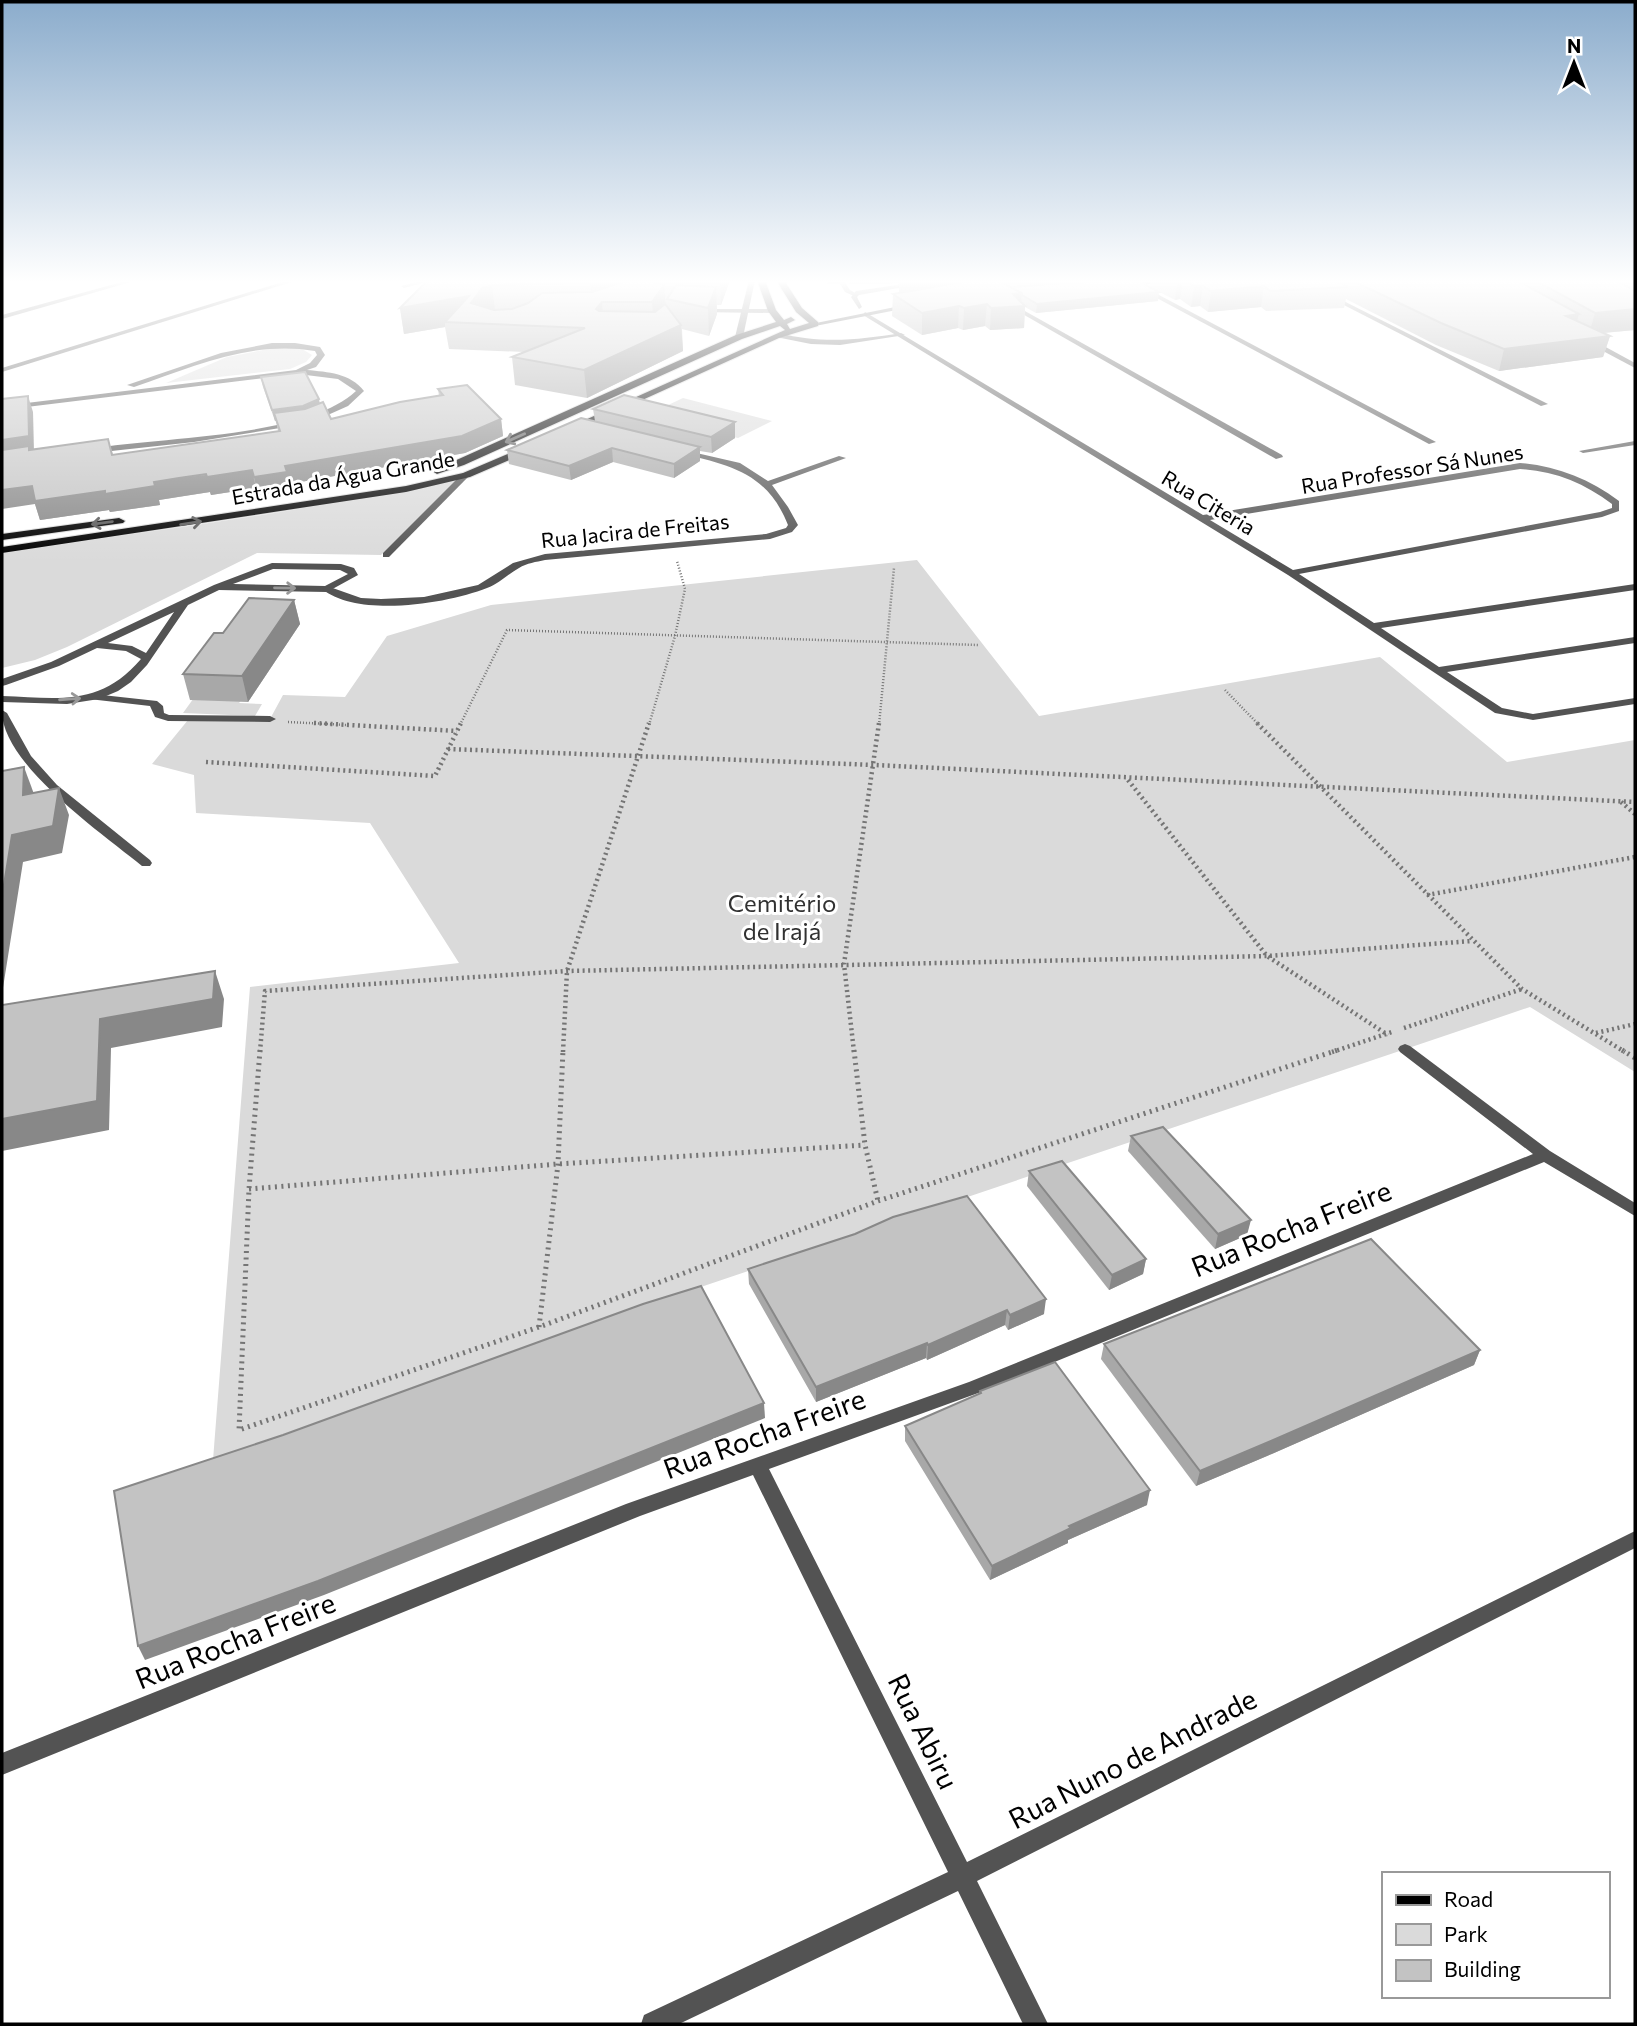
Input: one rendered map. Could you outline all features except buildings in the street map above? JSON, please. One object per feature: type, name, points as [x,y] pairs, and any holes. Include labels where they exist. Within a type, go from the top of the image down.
[{"type":"main road","name":"Estrada da Água Grande","points":[[2,537],[347,488],[435,472],[656,375]]},
{"type":"main road","points":[[555,436],[691,375]]},
{"type":"main road","name":"Estrada da Água Grande","points":[[2,550],[406,489],[466,475],[543,441]]},
{"type":"street","points":[[96,396],[168,375]]},
{"type":"street","points":[[2,408],[277,375]]},
{"type":"street","points":[[81,453],[308,421],[350,404],[360,391],[355,383],[340,377],[319,375]]},
{"type":"street","name":"Rua Citeria","points":[[966,375],[1375,626],[1499,711],[1533,717],[1635,701]]},
{"type":"street","points":[[1134,375],[1279,457]]},
{"type":"street","points":[[1306,375],[1432,442]]},
{"type":"street","points":[[1482,375],[1544,404]]},
{"type":"street","points":[[578,425],[591,428]]},
{"type":"street","points":[[1583,451],[1635,443]]},
{"type":"street","points":[[674,449],[737,465],[756,473],[768,483],[842,458]]},
{"type":"street","name":"Rua Professor Sá Nunes","points":[[1203,518],[1520,466],[1556,470],[1587,484],[1616,503],[1616,509],[1602,514],[1291,573]]},
{"type":"street","points":[[386,555],[466,475]]},
{"type":"street","name":"Rua Jacira de Freitas","points":[[217,587],[327,589],[349,597],[415,603],[481,587],[527,561],[767,537],[789,530],[793,525],[768,483]]},
{"type":"street","points":[[2,683],[37,671],[217,587],[272,566],[341,567],[351,570],[353,575],[348,579],[327,589]]},
{"type":"street","points":[[1375,626],[1635,587]]},
{"type":"street","points":[[93,697],[127,680],[147,658],[186,603]]},
{"type":"street","points":[[1438,670],[1635,640]]},
{"type":"street","points":[[95,645],[128,648],[147,658]]},
{"type":"street","points":[[2,699],[57,700],[93,697],[153,703],[160,709],[159,715],[168,718],[270,719]]},
{"type":"street","points":[[2,713],[26,757],[53,787],[146,863]]},
{"type":"street","points":[[1405,1049],[1545,1155],[1635,1210]]},
{"type":"street","name":"Rua Rocha Freire","points":[[2,1764],[633,1510],[975,1387],[1545,1155]]},
{"type":"street","name":"Rua Abiru","points":[[758,1465],[1036,2024]]},
{"type":"street","name":"Rua Nuno de Andrade","points":[[653,2024],[962,1877],[1635,1539]]},
{"type":"path","points":[[539,1327],[558,1164],[568,971],[639,758],[675,636],[685,589],[672,545]]},
{"type":"path","points":[[878,1201],[864,1144],[844,964],[875,765],[894,568]]},
{"type":"path","points":[[206,762],[435,776],[507,630],[887,640],[978,645]]},
{"type":"path","points":[[1225,690],[1318,787],[1522,989],[1635,1058]]},
{"type":"path","points":[[270,719],[283,722],[457,731]]},
{"type":"path","points":[[448,749],[875,765],[1635,802]]},
{"type":"path","points":[[1128,779],[1267,956],[1387,1034],[1405,1049]]},
{"type":"path","points":[[1620,801],[1635,814]]},
{"type":"path","points":[[1426,895],[1635,858]]},
{"type":"path","points":[[1472,941],[1267,956],[568,971],[264,991],[249,1189],[239,1430],[539,1327],[878,1201],[1522,989]]},
{"type":"path","points":[[1595,1033],[1635,1024]]},
{"type":"path","points":[[249,1189],[558,1164],[864,1144]]},
{"type":"green space","points":[[186,375],[241,375],[166,383]]},
{"type":"green space","points":[[683,398],[772,421],[738,438],[647,415]]},
{"type":"green space","points":[[463,477],[381,555],[257,553],[67,647],[35,660],[2,668],[2,552],[291,510]]},
{"type":"green space","name":"Cemitério de Irajá","points":[[917,560],[1039,716],[1380,657],[1507,762],[1635,740],[1635,1072],[1530,1007],[538,1342],[213,1460],[250,987],[459,963],[370,823],[196,813],[194,775],[152,764],[188,720],[270,719],[283,695],[345,697],[387,636],[491,605]]},
{"type":"green space","points":[[196,695],[244,697],[239,703],[262,704],[255,716],[183,713]]}]
